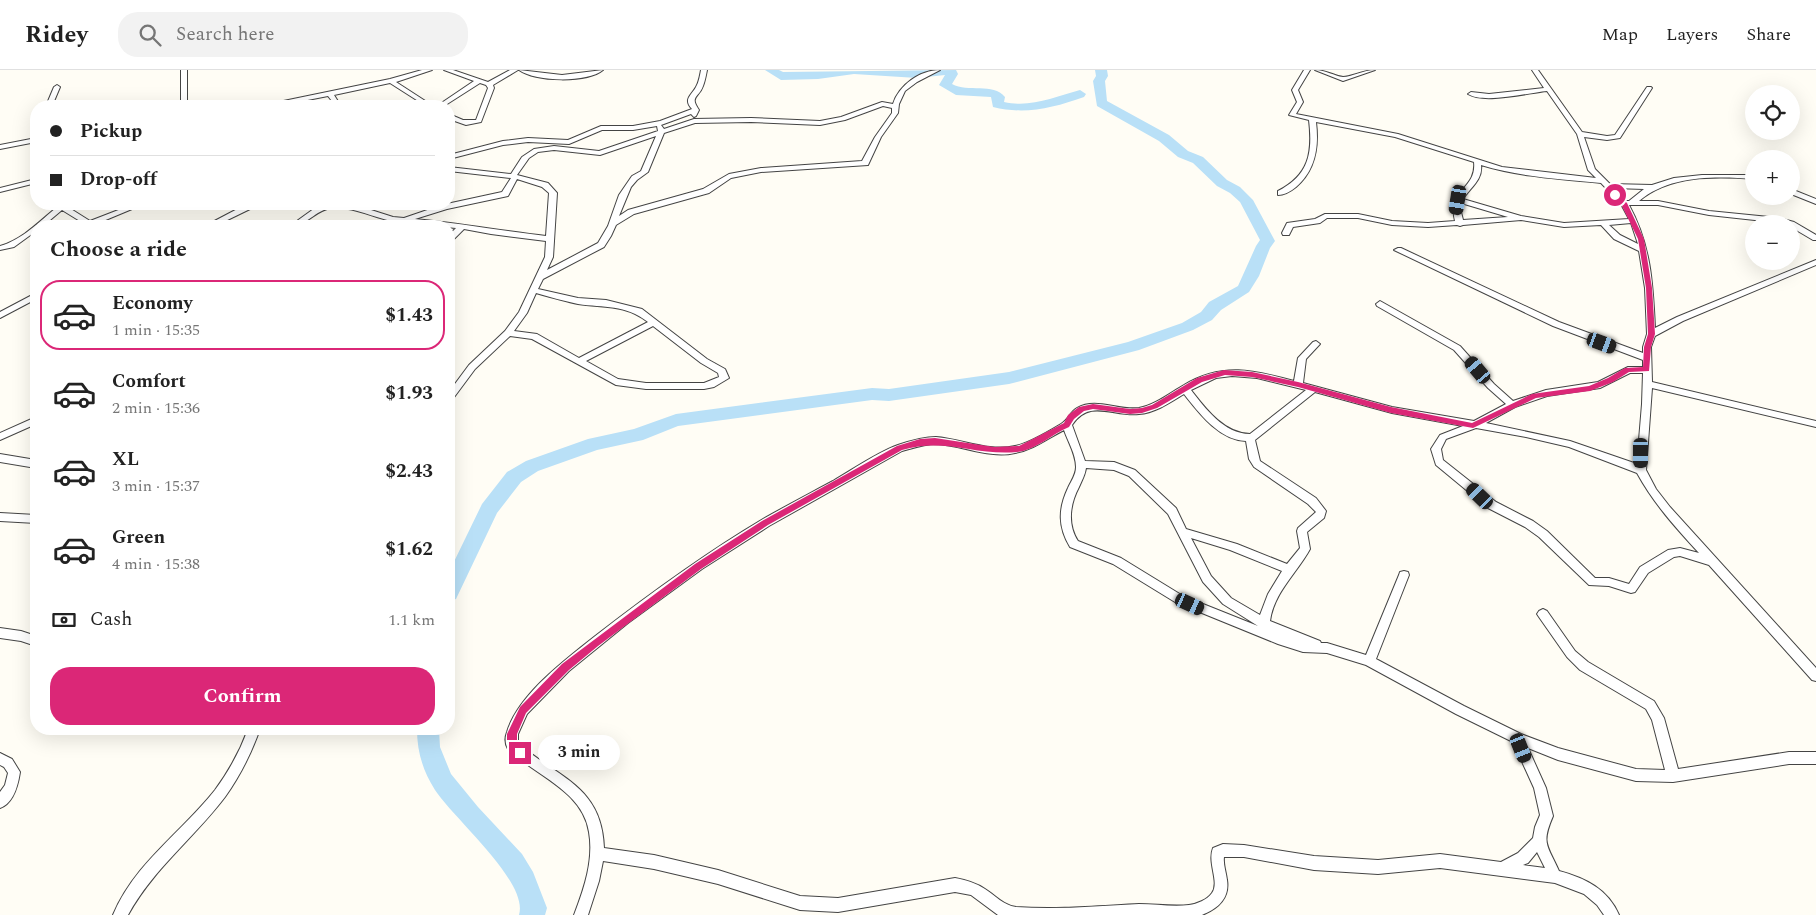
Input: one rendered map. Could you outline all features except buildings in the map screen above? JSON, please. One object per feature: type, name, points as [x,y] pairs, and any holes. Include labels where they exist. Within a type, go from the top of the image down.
[{"type":"street","points":[[184,70],[184,100]]},
{"type":"street","points":[[297,100],[391,81],[429,70]]},
{"type":"street","points":[[448,70],[489,84],[515,70]]},
{"type":"street","points":[[522,70],[535,76],[592,76],[600,70]]},
{"type":"street","points":[[696,110],[691,104],[691,98],[700,87],[704,70]]},
{"type":"street","points":[[614,223],[631,212],[706,191],[729,176],[761,170],[865,163],[878,137],[896,113],[895,106],[908,83],[937,70]]},
{"type":"street","points":[[1307,70],[1295,90],[1300,102],[1292,115],[1396,135],[1477,161],[1524,173],[1653,187]]},
{"type":"street","points":[[1317,70],[1343,79],[1372,70]]},
{"type":"street","points":[[1535,70],[1580,134],[1587,162],[1604,183],[1627,203],[1642,248],[1649,288],[1651,334],[1646,358],[1647,384],[1641,470],[1657,498],[1711,561],[1816,676]]},
{"type":"street","points":[[391,81],[421,100]]},
{"type":"street","points":[[449,100],[479,81]]},
{"type":"street","points":[[455,120],[464,123],[479,122],[490,88],[489,84]]},
{"type":"street","points":[[51,100],[56,87]]},
{"type":"street","points":[[1580,134],[1607,138],[1618,137],[1626,119],[1637,110],[1649,88]]},
{"type":"street","points":[[1471,94],[1489,96],[1548,89]]},
{"type":"street","points":[[330,93],[334,100]]},
{"type":"street","points":[[455,155],[503,143],[528,140],[569,142],[601,128],[662,127],[694,121],[752,120],[820,123],[843,119],[882,104],[895,106]]},
{"type":"street","points":[[694,121],[696,110]]},
{"type":"street","points":[[455,205],[505,194],[524,159],[533,152],[555,148],[587,154],[600,153],[662,127],[696,110]]},
{"type":"street","points":[[1280,193],[1294,187],[1313,158],[1314,133],[1312,120]]},
{"type":"street","points":[[540,277],[601,245],[614,223],[622,193],[635,176],[644,172],[662,127]]},
{"type":"street","points":[[0,147],[30,141]]},
{"type":"street","points":[[1460,224],[1456,214],[1458,200],[1478,174],[1480,169],[1477,161]]},
{"type":"street","points":[[455,170],[514,176],[545,184],[553,193],[549,257],[523,313],[508,333],[472,367],[455,390]]},
{"type":"street","points":[[1627,203],[1653,187],[1672,181],[1714,177],[1745,178]]},
{"type":"street","points":[[0,190],[30,183]]},
{"type":"street","points":[[1800,195],[1816,202]]},
{"type":"street","points":[[1458,200],[1522,218],[1564,225],[1634,221]]},
{"type":"street","points":[[1627,203],[1658,204],[1709,213],[1745,217]]},
{"type":"street","points":[[45,220],[56,210]]},
{"type":"street","points":[[67,210],[83,220]]},
{"type":"street","points":[[103,220],[126,210]]},
{"type":"street","points":[[222,220],[244,210]]},
{"type":"street","points":[[303,220],[318,210]]},
{"type":"street","points":[[364,210],[392,220],[404,220],[436,210]]},
{"type":"street","points":[[1286,233],[1290,225],[1316,221],[1326,216],[1364,217],[1400,224],[1460,224],[1522,218]]},
{"type":"street","points":[[1603,223],[1617,237],[1642,248]]},
{"type":"street","points":[[455,225],[491,232],[551,238]]},
{"type":"street","points":[[455,233],[462,226]]},
{"type":"street","points":[[1800,229],[1816,238]]},
{"type":"street","points":[[0,248],[19,240],[30,232]]},
{"type":"street","points":[[1398,250],[1556,324],[1646,358]]},
{"type":"street","points":[[1651,334],[1680,319],[1754,290],[1816,262]]},
{"type":"street","points":[[508,333],[534,336],[608,379],[627,384],[704,386],[711,385],[724,378],[722,371],[704,361],[646,314],[629,308],[578,301],[534,290]]},
{"type":"street","points":[[0,315],[30,299]]},
{"type":"street","points":[[1380,304],[1457,348],[1491,386],[1512,405]]},
{"type":"street","points":[[580,361],[654,322]]},
{"type":"street","points":[[1298,384],[1302,358],[1316,344]]},
{"type":"street","points":[[1646,370],[1628,370],[1600,385],[1546,393],[1512,405],[1473,426],[1443,437],[1436,449],[1439,462],[1492,505],[1529,524],[1543,534],[1593,582],[1609,582],[1631,589],[1644,570],[1650,568],[1658,559],[1676,552],[1711,561]]},
{"type":"street","points":[[580,915],[591,889],[598,854],[593,818],[582,799],[566,784],[527,760],[512,745],[512,734],[523,710],[565,667],[698,566],[798,504],[899,448],[920,442],[935,441],[1007,451],[1027,447],[1051,431],[1066,425],[1071,417],[1081,409],[1093,407],[1130,412],[1142,410],[1154,407],[1185,388],[1211,376],[1236,372],[1298,384],[1391,410],[1570,444],[1641,470]]},
{"type":"street","points":[[1647,384],[1745,406],[1815,426]]},
{"type":"street","points":[[1185,388],[1210,418],[1239,438],[1250,438],[1314,388]]},
{"type":"street","points":[[0,437],[30,423]]},
{"type":"street","points":[[1066,425],[1081,464],[1080,477],[1072,489],[1065,512],[1066,527],[1074,544],[1117,561],[1186,602],[1264,628]]},
{"type":"street","points":[[0,432],[15,431]]},
{"type":"street","points":[[1250,438],[1254,459],[1257,464],[1312,501],[1320,511],[1320,515],[1302,532],[1305,549],[1288,569],[1265,615],[1264,628]]},
{"type":"street","points":[[0,458],[30,463]]},
{"type":"street","points":[[1081,464],[1108,465],[1126,469],[1172,511],[1207,579],[1216,590],[1227,601],[1264,628],[1291,644],[1327,648],[1369,662],[1517,738],[1558,754],[1636,775],[1674,776],[1789,758],[1816,758]]},
{"type":"street","points":[[0,517],[30,519]]},
{"type":"street","points":[[1184,532],[1233,546],[1288,569]]},
{"type":"street","points":[[1369,662],[1404,575]]},
{"type":"street","points":[[1543,614],[1571,654],[1584,666],[1650,705],[1658,718],[1674,776]]},
{"type":"street","points":[[0,633],[30,639]]},
{"type":"street","points":[[120,915],[137,885],[236,772],[248,749],[252,735]]},
{"type":"street","points":[[1517,738],[1545,803],[1547,816],[1541,827],[1539,841],[1555,876]]},
{"type":"street","points":[[0,759],[8,763],[14,772],[11,787],[0,802]]},
{"type":"street","points":[[1501,869],[1524,858],[1539,841]]},
{"type":"street","points":[[598,854],[654,862],[718,877],[800,903],[838,905],[955,885],[967,886],[978,890],[1001,909],[1019,914],[1095,914],[1142,911],[1185,912],[1213,904],[1219,895],[1222,885],[1217,858],[1218,852],[1223,850],[1244,851],[1314,863],[1378,867],[1440,861],[1555,876],[1585,886],[1597,894],[1612,915]]},
{"type":"waterway","points":[[771,70],[781,76],[818,75],[854,70],[875,73],[917,74],[951,71],[952,74],[945,85],[956,91],[994,93],[999,97],[997,104],[1018,108],[1050,104],[1080,94]]},
{"type":"waterway","points":[[455,580],[489,509],[514,477],[532,466],[594,444],[637,435],[676,420],[872,394],[889,395],[1009,378],[1133,346],[1179,330],[1205,317],[1215,306],[1244,289],[1254,271],[1263,246],[1268,241],[1246,200],[1235,190],[1222,183],[1198,160],[1183,154],[1164,138],[1101,103],[1099,81],[1102,76],[1101,70]]},
{"type":"waterway","points":[[428,735],[428,747],[433,764],[443,782],[455,799],[513,862],[524,881],[532,901],[534,908],[532,915]]},
{"type":"route","points":[[520,753],[512,745],[512,734],[523,710],[565,667],[698,566],[831,484],[899,448],[920,442],[935,441],[994,450],[1007,451],[1019,449],[1035,443],[1042,436],[1066,425],[1071,417],[1081,409],[1093,407],[1134,412],[1154,407],[1200,380],[1224,373],[1252,374],[1298,384],[1391,410],[1473,426],[1512,405],[1535,396],[1590,388],[1611,380],[1628,370],[1646,370],[1647,347],[1651,334],[1649,288],[1641,239],[1624,203],[1615,195]]}]
